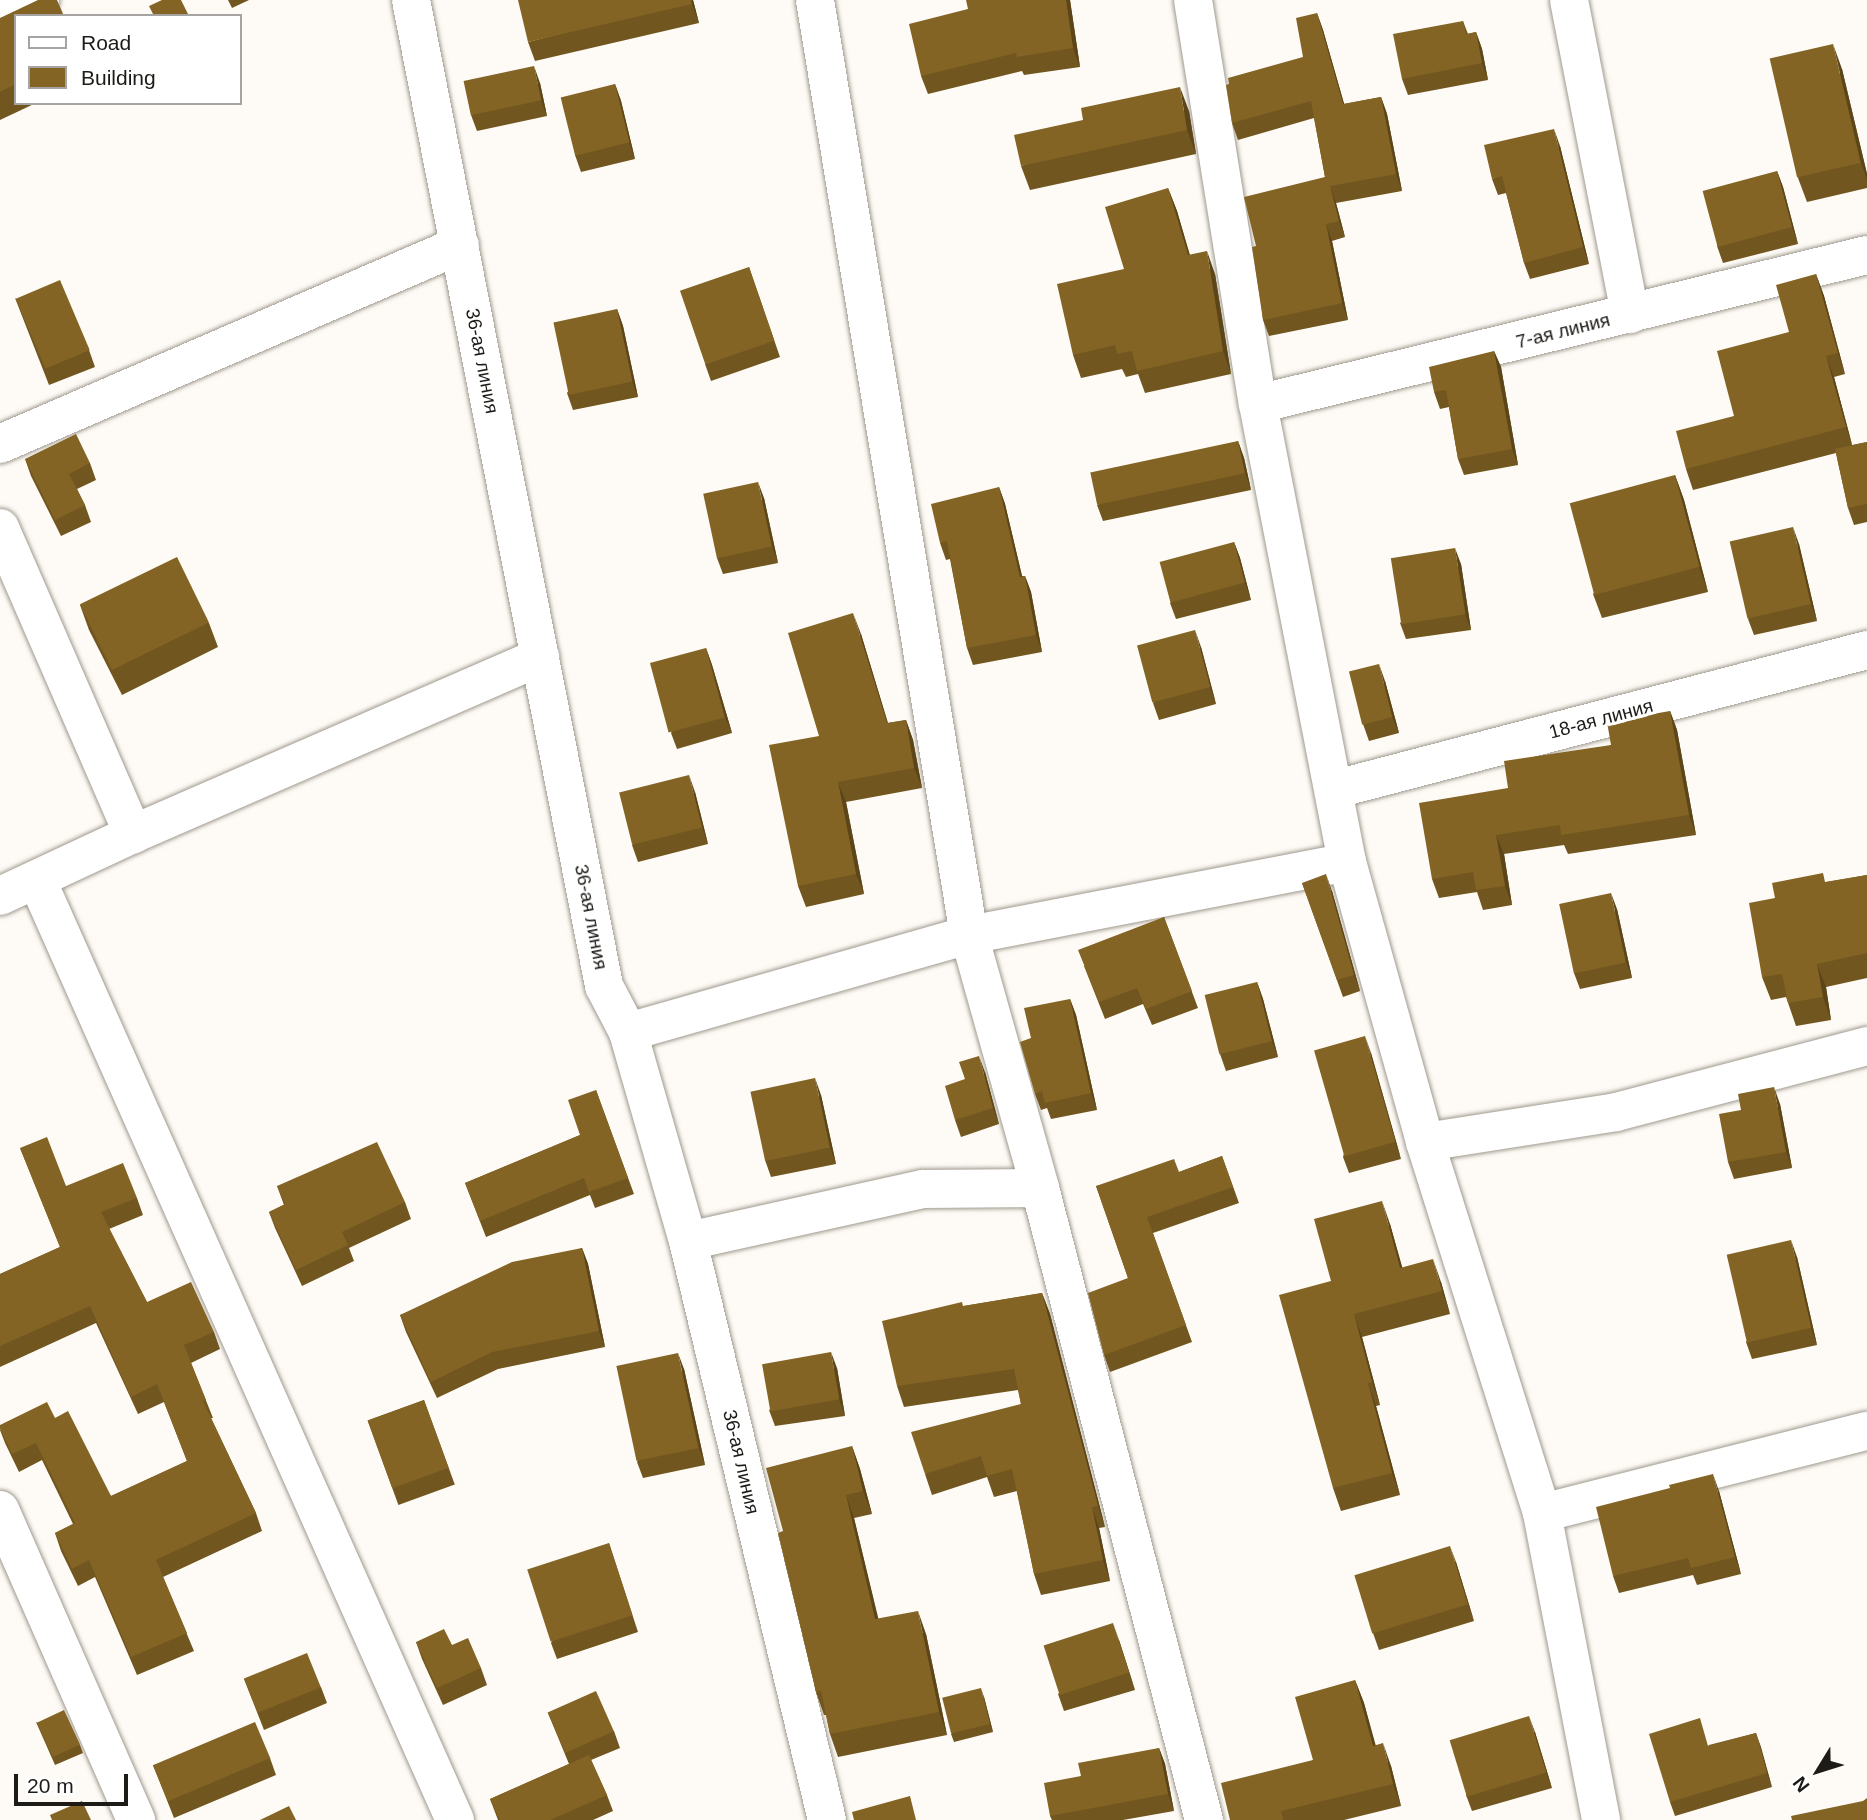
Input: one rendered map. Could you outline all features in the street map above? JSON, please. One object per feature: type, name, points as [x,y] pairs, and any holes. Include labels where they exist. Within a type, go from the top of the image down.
[{"type":"street","points":[[0,18],[40,0]]},
{"type":"street","name":"36-ая линия","points":[[411,0],[604,986],[628,1032],[688,1241],[827,1820]]},
{"type":"street","points":[[815,0],[969,935],[1040,1188],[1204,1820]]},
{"type":"street","points":[[1193,0],[1258,404],[1336,789],[1348,862],[1425,1142],[1542,1513],[1601,1820]]},
{"type":"street","points":[[1569,0],[1630,314]]},
{"type":"street","points":[[0,444],[460,245]]},
{"type":"street","name":"7-ая линия","points":[[1258,404],[1867,255]]},
{"type":"street","points":[[0,528],[133,834]]},
{"type":"street","name":"18-ая линия","points":[[1336,789],[1867,650]]},
{"type":"street","points":[[0,896],[133,834],[540,657]]},
{"type":"street","points":[[628,1032],[969,935],[1348,862]]},
{"type":"street","points":[[37,880],[455,1820]]},
{"type":"street","points":[[1425,1142],[1616,1112],[1867,1046]]},
{"type":"street","points":[[688,1241],[923,1189],[1040,1188]]},
{"type":"street","points":[[1542,1513],[1867,1431]]},
{"type":"street","points":[[0,1510],[136,1820]]},
{"type":"building","points":[[38,0],[57,0],[63,14],[14,14],[14,85],[0,92],[0,18]]},
{"type":"building","points":[[162,0],[181,0],[188,14],[153,14],[149,6]]},
{"type":"building","points":[[518,0],[691,0],[692,4],[528,42]]},
{"type":"building","points":[[966,0],[1066,0],[1073,48],[1017,57],[1016,53],[921,76],[909,24],[968,9]]},
{"type":"building","points":[[1317,13],[1343,104],[1381,97],[1396,174],[1330,186],[1339,221],[1326,224],[1342,303],[1263,320],[1252,247],[1256,246],[1244,197],[1325,177],[1311,101],[1232,123],[1226,85],[1229,84],[1228,78],[1303,57],[1296,18]]},
{"type":"building","points":[[1463,21],[1466,34],[1476,32],[1482,63],[1402,79],[1393,34]]},
{"type":"building","points":[[1833,44],[1860,163],[1797,177],[1770,59]]},
{"type":"building","points":[[534,66],[541,100],[471,115],[464,81]]},
{"type":"building","points":[[615,84],[630,142],[575,156],[561,98]]},
{"type":"building","points":[[1180,87],[1187,130],[1021,166],[1014,135],[1083,120],[1081,108]]},
{"type":"building","points":[[1554,129],[1583,247],[1524,263],[1502,176],[1492,179],[1484,145]]},
{"type":"building","points":[[1777,171],[1792,227],[1718,247],[1703,191]]},
{"type":"building","points":[[1168,188],[1188,255],[1207,251],[1223,351],[1137,371],[1132,351],[1117,354],[1115,345],[1073,355],[1057,284],[1124,269],[1105,207]]},
{"type":"building","points":[[749,267],[774,341],[705,365],[680,291]]},
{"type":"building","points":[[1816,274],[1838,353],[1826,356],[1846,427],[1686,469],[1676,431],[1734,416],[1717,351],[1789,332],[1776,285]]},
{"type":"building","points":[[60,280],[90,350],[46,369],[16,299]]},
{"type":"building","points":[[617,309],[632,381],[569,395],[553,323]]},
{"type":"building","points":[[1494,351],[1512,449],[1458,459],[1446,390],[1434,392],[1429,367]]},
{"type":"building","points":[[76,434],[90,463],[69,474],[85,505],[55,520],[25,459]]},
{"type":"building","points":[[1238,441],[1245,473],[1097,505],[1090,472]]},
{"type":"building","points":[[1867,442],[1867,504],[1848,508],[1835,449]]},
{"type":"building","points":[[1675,475],[1700,567],[1594,595],[1570,503]]},
{"type":"building","points":[[758,482],[772,547],[717,558],[703,494]]},
{"type":"building","points":[[999,487],[1020,577],[1025,576],[1036,635],[967,648],[947,541],[940,543],[931,504]]},
{"type":"building","points":[[1793,527],[1811,604],[1747,619],[1730,542]]},
{"type":"building","points":[[1234,542],[1245,583],[1170,602],[1160,562]]},
{"type":"building","points":[[1455,548],[1465,614],[1401,624],[1391,558]]},
{"type":"building","points":[[177,557],[209,623],[112,670],[80,604]]},
{"type":"building","points":[[853,613],[887,723],[906,720],[914,768],[838,782],[856,874],[798,886],[769,745],[819,736],[788,633]]},
{"type":"building","points":[[1195,630],[1210,687],[1152,703],[1137,646]]},
{"type":"building","points":[[706,648],[725,718],[669,733],[650,663]]},
{"type":"building","points":[[1379,664],[1392,717],[1362,725],[1349,671]]},
{"type":"building","points":[[1670,711],[1689,815],[1561,835],[1560,825],[1496,835],[1505,886],[1476,890],[1473,872],[1432,879],[1419,803],[1508,788],[1504,761],[1611,745],[1607,722]]},
{"type":"building","points":[[689,775],[702,827],[632,845],[619,792]]},
{"type":"building","points":[[1823,873],[1825,882],[1867,875],[1867,953],[1817,964],[1823,997],[1788,1003],[1782,974],[1762,977],[1749,903],[1775,898],[1772,883]]},
{"type":"building","points":[[1326,874],[1354,975],[1337,980],[1302,883]]},
{"type":"building","points":[[1611,893],[1626,962],[1574,973],[1559,904]]},
{"type":"building","points":[[1164,917],[1192,991],[1146,1009],[1137,988],[1099,1002],[1078,950]]},
{"type":"building","points":[[1257,982],[1272,1041],[1219,1054],[1205,995]]},
{"type":"building","points":[[1070,999],[1091,1093],[1045,1103],[1042,1091],[1035,1094],[1020,1042],[1031,1038],[1024,1008]]},
{"type":"building","points":[[1365,1036],[1395,1142],[1344,1156],[1314,1051]]},
{"type":"building","points":[[979,1056],[993,1108],[955,1120],[945,1086],[965,1079],[959,1062]]},
{"type":"building","points":[[815,1078],[830,1147],[765,1161],[750,1092]]},
{"type":"building","points":[[1774,1087],[1786,1152],[1728,1162],[1719,1114],[1741,1110],[1738,1094]]},
{"type":"building","points":[[596,1090],[628,1178],[589,1192],[584,1178],[480,1221],[465,1183],[580,1135],[568,1100]]},
{"type":"building","points":[[47,1137],[66,1186],[123,1163],[137,1198],[101,1212],[147,1302],[191,1282],[214,1332],[184,1345],[206,1400],[203,1401],[256,1513],[156,1560],[187,1633],[131,1657],[89,1560],[72,1569],[55,1533],[75,1523],[36,1443],[12,1454],[0,1429],[0,1425],[47,1402],[55,1418],[68,1411],[111,1496],[187,1461],[157,1384],[131,1397],[90,1306],[0,1346],[0,1274],[60,1247],[20,1148]]},
{"type":"building","points":[[377,1142],[405,1202],[342,1232],[348,1245],[296,1270],[269,1212],[285,1204],[277,1186]]},
{"type":"building","points":[[1222,1156],[1233,1187],[1147,1217],[1186,1325],[1104,1355],[1088,1293],[1128,1278],[1096,1186],[1174,1159],[1179,1172]]},
{"type":"building","points":[[1382,1201],[1400,1268],[1433,1259],[1442,1291],[1354,1314],[1372,1382],[1368,1383],[1392,1473],[1333,1488],[1279,1295],[1331,1281],[1314,1219]]},
{"type":"building","points":[[1791,1240],[1811,1328],[1747,1343],[1727,1255]]},
{"type":"building","points":[[582,1248],[599,1331],[492,1352],[431,1382],[400,1315],[512,1262]]},
{"type":"building","points":[[1042,1293],[1098,1506],[1092,1507],[1103,1560],[1034,1574],[1012,1469],[987,1476],[981,1456],[925,1474],[911,1432],[1021,1404],[1014,1369],[897,1386],[882,1321],[962,1302],[963,1306]]},
{"type":"building","points":[[831,1352],[839,1399],[770,1411],[762,1364]]},
{"type":"building","points":[[678,1353],[698,1448],[637,1461],[616,1366]]},
{"type":"building","points":[[424,1400],[449,1468],[392,1488],[368,1421]]},
{"type":"building","points":[[852,1446],[863,1491],[846,1495],[875,1619],[918,1611],[939,1712],[830,1734],[821,1691],[816,1692],[778,1533],[783,1531],[766,1468]]},
{"type":"building","points":[[1713,1474],[1735,1557],[1691,1568],[1688,1558],[1613,1576],[1596,1507]]},
{"type":"building","points":[[609,1543],[632,1615],[551,1642],[527,1570]]},
{"type":"building","points":[[1450,1546],[1468,1604],[1372,1634],[1354,1575]]},
{"type":"building","points":[[1113,1623],[1129,1672],[1060,1695],[1044,1646]]},
{"type":"building","points":[[444,1629],[452,1645],[468,1638],[481,1668],[437,1688],[416,1642]]},
{"type":"building","points":[[307,1653],[321,1687],[258,1713],[244,1678]]},
{"type":"building","points":[[1355,1680],[1373,1746],[1383,1743],[1393,1784],[1281,1811],[1283,1820],[1230,1820],[1221,1783],[1313,1760],[1295,1697]]},
{"type":"building","points":[[981,1688],[990,1724],[951,1734],[942,1698]]},
{"type":"building","points":[[596,1691],[614,1731],[565,1753],[548,1713]]},
{"type":"building","points":[[64,1710],[80,1744],[53,1757],[37,1723]]},
{"type":"building","points":[[1529,1716],[1546,1772],[1467,1797],[1450,1740]]},
{"type":"building","points":[[1700,1718],[1708,1746],[1756,1733],[1767,1773],[1670,1802],[1649,1734]]},
{"type":"building","points":[[255,1722],[270,1758],[168,1801],[153,1765]]},
{"type":"building","points":[[1159,1748],[1168,1794],[1050,1816],[1044,1783],[1081,1776],[1078,1763]]},
{"type":"building","points":[[589,1755],[607,1795],[550,1820],[500,1820],[490,1799]]},
{"type":"building","points":[[910,1796],[916,1820],[854,1820],[852,1812]]},
{"type":"building","points":[[1867,1798],[1867,1820],[1792,1820],[1791,1816]]},
{"type":"building","points":[[82,1801],[91,1820],[52,1820],[50,1815]]},
{"type":"building","points":[[289,1806],[296,1820],[260,1820]]}]
